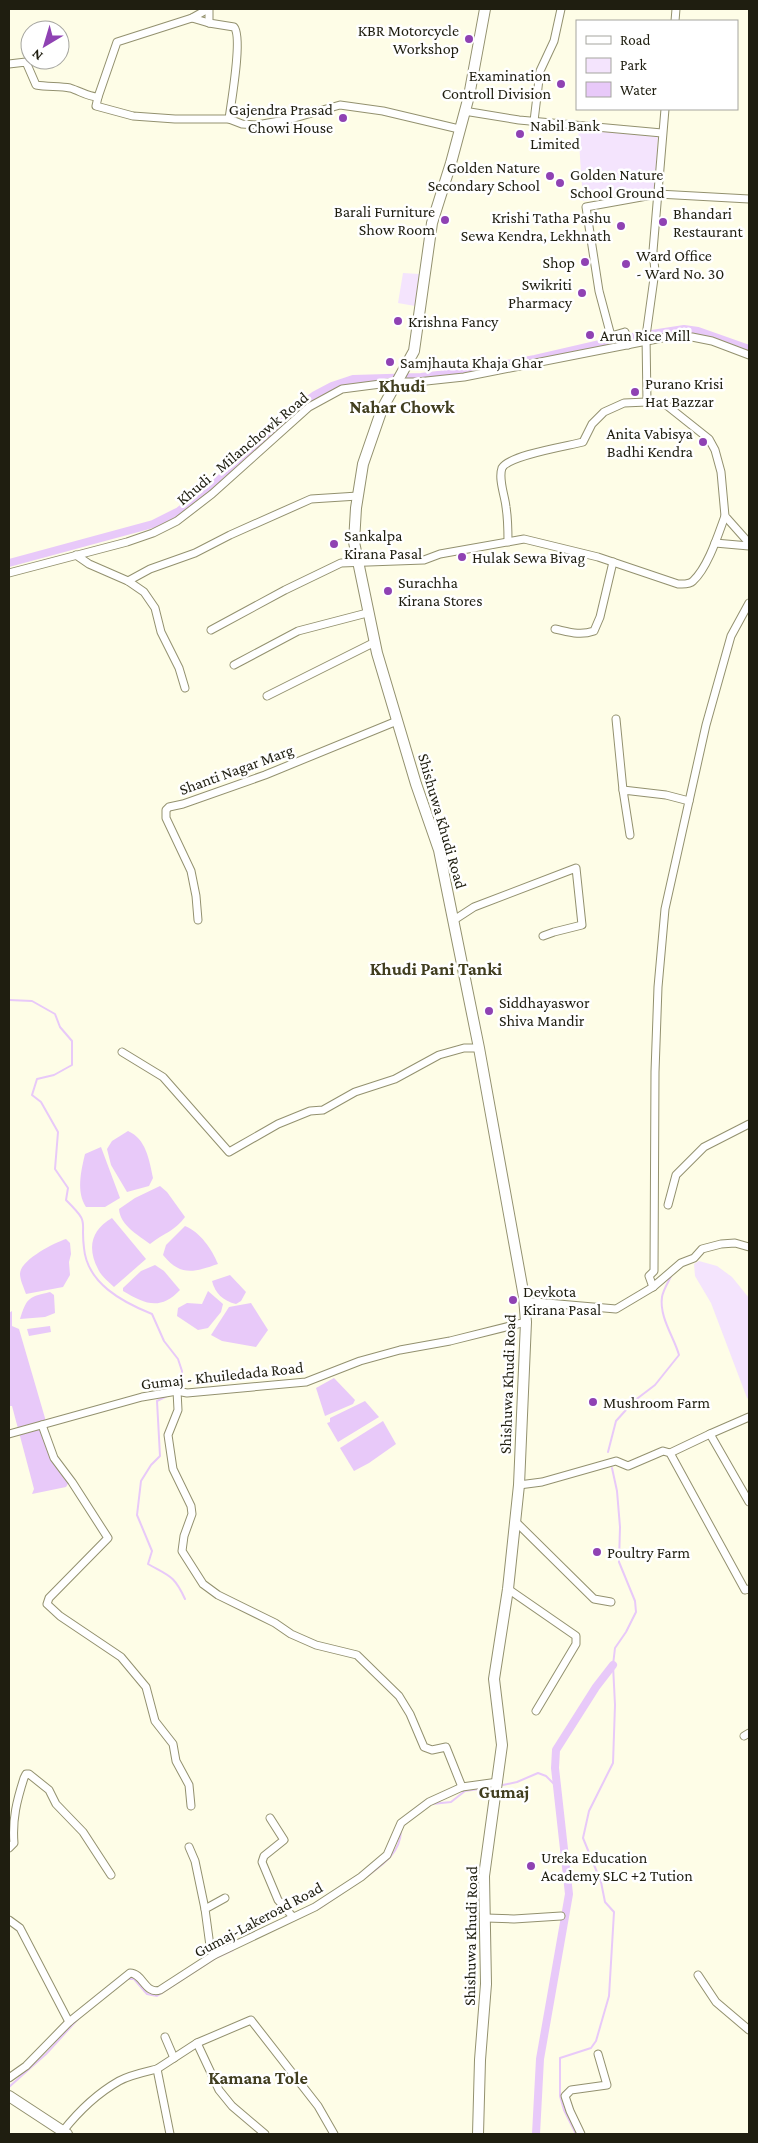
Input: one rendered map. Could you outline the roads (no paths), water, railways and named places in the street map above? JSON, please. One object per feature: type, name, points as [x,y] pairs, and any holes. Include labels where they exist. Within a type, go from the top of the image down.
[{"type":"main road","name":"Shishuwa Khudi Road","points":[[478,2134],[480,2060],[486,1984],[484,1876],[502,1745],[494,1679],[508,1589],[519,1485],[526,1322],[524,1301],[480,1048],[439,850],[397,721],[374,642],[354,542],[362,464],[382,409],[414,351],[432,224],[464,111],[485,9]]},
{"type":"main road","points":[[9,2096],[65,2133]]},
{"type":"street","points":[[209,23],[209,9],[192,18],[118,42],[94,97],[96,106],[133,116],[229,120],[242,124],[257,125],[291,120],[340,105],[392,112],[459,129]]},
{"type":"street","points":[[534,121],[540,71],[554,41],[561,9]]},
{"type":"street","points":[[192,18],[234,27],[237,30],[238,46],[229,120]]},
{"type":"street","points":[[9,64],[26,62],[36,85],[67,87],[94,97]]},
{"type":"street","points":[[647,402],[646,342],[655,271],[652,251],[665,110]]},
{"type":"street","points":[[464,111],[534,121],[662,133]]},
{"type":"street","points":[[628,345],[625,332],[611,336],[599,291],[586,207],[658,194],[749,199]]},
{"type":"street","name":"Khudi - Milanchowk Road","points":[[9,573],[153,534],[177,521],[212,494],[309,407],[324,397],[342,389],[397,381],[417,382],[464,377],[667,337],[692,337],[712,341],[749,355]]},
{"type":"street","points":[[211,630],[285,590],[341,563],[424,560],[440,554],[508,542],[524,539],[613,562],[678,584],[688,584],[694,581],[715,543],[725,516],[721,472],[715,450],[709,439],[665,404],[647,402],[624,403],[604,412],[592,424],[583,442],[508,462],[502,469],[508,542]]},
{"type":"street","points":[[128,581],[150,569],[195,553],[230,535],[311,499],[358,496]]},
{"type":"street","points":[[725,516],[749,544]]},
{"type":"street","points":[[715,543],[749,544]]},
{"type":"street","points":[[76,555],[95,567],[128,581],[144,592],[155,608],[161,632],[179,668],[185,688]]},
{"type":"street","points":[[555,629],[576,634],[594,631],[600,617],[613,562]]},
{"type":"street","points":[[653,1287],[649,1276],[654,1271],[655,1072],[658,987],[665,910],[706,725],[731,636],[749,603]]},
{"type":"street","points":[[234,665],[298,631],[367,613]]},
{"type":"street","points":[[267,696],[374,642]]},
{"type":"street","points":[[616,719],[623,790],[630,835]]},
{"type":"street","name":"Shanti Nagar Marg","points":[[198,920],[191,871],[166,818],[166,810],[169,806],[183,804],[265,775],[397,721]]},
{"type":"street","points":[[623,790],[666,795],[689,801]]},
{"type":"street","points":[[454,920],[474,907],[576,868],[582,925],[543,936]]},
{"type":"street","points":[[122,1052],[164,1077],[229,1152],[278,1124],[310,1111],[322,1110],[355,1092],[395,1079],[439,1054],[464,1048],[480,1048]]},
{"type":"street","points":[[668,1205],[676,1175],[704,1147],[749,1124]]},
{"type":"street","points":[[524,1301],[616,1309],[653,1287],[681,1263],[694,1258],[702,1249],[734,1243],[749,1247]]},
{"type":"street","name":"Gumaj - Khuiledada Road","points":[[9,1434],[42,1426],[75,1414],[142,1397],[177,1391],[187,1393],[306,1382],[360,1361],[400,1350],[450,1341],[526,1322]]},
{"type":"street","points":[[177,1391],[178,1410],[168,1436],[173,1469],[192,1514],[184,1536],[182,1551],[202,1584],[218,1595],[275,1623],[291,1634],[316,1645],[356,1655],[399,1696],[410,1714],[424,1747],[432,1750],[446,1747],[462,1787]]},
{"type":"street","points":[[519,1485],[542,1482],[616,1461],[628,1466],[663,1451],[670,1453],[749,1417]]},
{"type":"street","points":[[42,1426],[54,1458],[108,1538],[49,1598],[47,1604],[60,1616],[121,1657],[146,1687],[155,1721],[173,1744],[176,1761],[188,1785],[191,1806]]},
{"type":"street","points":[[710,1434],[749,1502]]},
{"type":"street","points":[[670,1453],[745,1590],[749,1589]]},
{"type":"street","points":[[515,1521],[594,1599],[611,1602]]},
{"type":"street","points":[[508,1589],[576,1636],[576,1644],[536,1711]]},
{"type":"street","points":[[9,1848],[14,1843],[12,1824],[16,1802],[24,1778],[26,1774],[29,1774],[49,1790],[56,1804],[83,1832],[111,1875]]},
{"type":"street","name":"Gumaj-Lakeroad Road","points":[[9,2078],[26,2066],[69,2022],[130,1973],[137,1975],[150,1990],[157,1992],[214,1955],[315,1907],[361,1877],[387,1854],[393,1844],[397,1830],[406,1818],[429,1802],[462,1787],[498,1782]]},
{"type":"street","points":[[270,1818],[284,1840],[264,1856],[262,1862],[278,1900],[292,1917]]},
{"type":"street","points":[[189,1847],[195,1861],[210,1946],[214,1955]]},
{"type":"street","points":[[205,1910],[225,1898]]},
{"type":"street","points":[[486,1918],[514,1919],[562,1916]]},
{"type":"street","points":[[9,1920],[20,1928],[69,2022]]},
{"type":"street","points":[[698,1975],[716,2002],[749,2030]]},
{"type":"street","points":[[65,2133],[72,2120],[120,2080],[157,2069],[197,2043],[251,2020],[318,2106],[334,2134]]},
{"type":"street","points":[[165,2038],[174,2058]]},
{"type":"street","points":[[197,2043],[219,2090],[232,2106],[265,2134]]},
{"type":"street","points":[[581,2134],[565,2096],[571,2090],[607,2085],[598,2054]]},
{"type":"street","points":[[157,2069],[170,2134]]},
{"type":"water","points":[[128,1131],[143,1144],[153,1178],[149,1186],[127,1192],[111,1165],[107,1149],[112,1141]]},
{"type":"water","points":[[101,1147],[120,1198],[105,1207],[86,1207],[80,1188],[85,1154]]},
{"type":"water","points":[[160,1186],[167,1192],[185,1217],[173,1229],[150,1244],[126,1225],[119,1209],[135,1198]]},
{"type":"water","points":[[112,1218],[146,1259],[114,1287],[99,1272],[92,1247],[95,1234],[99,1228]]},
{"type":"water","points":[[185,1226],[196,1232],[205,1242],[218,1264],[188,1271],[176,1267],[163,1255],[166,1245]]},
{"type":"water","points":[[66,1239],[70,1243],[70,1275],[63,1287],[26,1294],[20,1276],[21,1269],[31,1258]]},
{"type":"water","points":[[155,1265],[164,1271],[180,1290],[173,1297],[159,1303],[152,1303],[145,1302],[123,1291],[123,1288],[141,1271]]},
{"type":"water","points":[[230,1275],[246,1292],[241,1301],[236,1304],[220,1296],[212,1281]]},
{"type":"water","points":[[208,1291],[223,1304],[221,1312],[208,1328],[198,1330],[177,1316],[178,1308],[187,1303],[202,1304]]},
{"type":"water","points":[[50,1292],[54,1295],[55,1313],[45,1317],[20,1319],[30,1299]]},
{"type":"water","points":[[251,1303],[268,1330],[256,1347],[222,1341],[211,1335],[229,1307]]},
{"type":"water","points":[[12,1311],[12,1326],[19,1329],[45,1418],[51,1450],[71,1479],[66,1487],[32,1494],[34,1489],[12,1406],[9,1406],[9,1313]]},
{"type":"water","points":[[50,1326],[51,1332],[29,1336],[27,1329]]},
{"type":"water","points":[[334,1378],[355,1400],[353,1404],[325,1416],[316,1388]]},
{"type":"water","points":[[365,1401],[379,1417],[338,1442],[327,1423],[330,1422],[330,1418]]},
{"type":"water","points":[[383,1421],[396,1444],[354,1471],[340,1448]]},
{"type":"waterway","points":[[9,563],[153,524],[179,511],[213,485],[315,395],[332,386],[353,379],[421,377],[455,373],[535,359],[626,338],[684,329],[698,331],[749,349]]},
{"type":"waterway","points":[[9,1000],[32,1001],[55,1014],[60,1027],[72,1041],[72,1065],[54,1075],[37,1079],[32,1095],[41,1102],[58,1132],[55,1169],[68,1188],[66,1200],[82,1218],[84,1248],[92,1271],[108,1290],[129,1304],[152,1314],[164,1341],[178,1359],[182,1371],[180,1387]]},
{"type":"waterway","points":[[608,1452],[616,1421],[634,1401],[655,1385],[679,1355],[665,1319],[662,1304],[663,1294],[672,1274]]},
{"type":"waterway","points":[[167,1396],[157,1401],[160,1456],[151,1465],[141,1481],[137,1515],[152,1551],[148,1564],[174,1581],[185,1599]]},
{"type":"waterway","points":[[576,2134],[564,2110],[560,2096],[560,2058],[591,2048],[596,2041],[609,1996],[614,1912],[605,1902],[601,1882],[583,1838],[589,1811],[613,1763],[615,1705],[613,1665],[615,1648],[636,1612],[635,1601],[619,1562],[620,1527],[617,1491],[612,1468]]},
{"type":"waterway","points":[[536,2134],[540,2059],[569,1894],[555,1768],[556,1750],[596,1687],[613,1665]]},
{"type":"waterway","points":[[503,1785],[517,1782],[538,1773],[546,1776],[557,1787]]},
{"type":"waterway","points":[[432,1804],[451,1802],[465,1791],[493,1787]]},
{"type":"waterway","points":[[366,1877],[384,1863],[394,1852],[400,1839],[401,1831]]},
{"type":"waterway","points":[[320,1908],[360,1881]]},
{"type":"waterway","points":[[127,1979],[134,1979],[147,1994],[157,1996],[216,1958],[233,1950]]},
{"type":"waterway","points":[[9,2087],[46,2054],[78,2019]]},
{"type":"place","name":"KBR Motorcycle Workshop","points":[[469,39]]},
{"type":"place","name":"Examination Controll Division","points":[[561,84]]},
{"type":"place","name":"Gajendra Prasad Chowi House","points":[[343,118]]},
{"type":"place","name":"Nabil Bank Limited","points":[[520,134]]},
{"type":"place","name":"Golden Nature Secondary School","points":[[550,176]]},
{"type":"place","name":"Golden Nature School Ground","points":[[560,183]]},
{"type":"place","name":"Barali Furniture Show Room","points":[[445,220]]},
{"type":"place","name":"Bhandari Restaurant","points":[[663,222]]},
{"type":"place","name":"Krishi Tatha Pashu Sewa Kendra, Lekhnath","points":[[621,226]]},
{"type":"place","name":"Shop","points":[[585,262]]},
{"type":"place","name":"Ward Office - Ward No. 30","points":[[626,264]]},
{"type":"place","name":"Swikriti Pharmacy","points":[[582,293]]},
{"type":"place","name":"Krishna Fancy","points":[[398,321]]},
{"type":"place","name":"Arun Rice Mill","points":[[590,335]]},
{"type":"place","name":"Samjhauta Khaja Ghar","points":[[390,362]]},
{"type":"place","name":"Purano Krisi Hat Bazzar","points":[[635,392]]},
{"type":"place","name":"Anita Vabisya Badhi Kendra","points":[[703,442]]},
{"type":"place","name":"Sankalpa Kirana Pasal","points":[[334,544]]},
{"type":"place","name":"Hulak Sewa Bivag","points":[[462,557]]},
{"type":"place","name":"Surachha Kirana Stores","points":[[388,591]]},
{"type":"place","name":"Siddhayaswor Shiva Mandir","points":[[489,1011]]},
{"type":"place","name":"Devkota Kirana Pasal","points":[[513,1300]]},
{"type":"place","name":"Mushroom Farm","points":[[593,1402]]},
{"type":"place","name":"Poultry Farm","points":[[597,1552]]},
{"type":"place","name":"Ureka Education Academy SLC +2 Tution","points":[[531,1866]]},
{"type":"district","name":"Khudi Nahar Chowk","points":[[402,396]]},
{"type":"district","name":"Khudi Pani Tanki","points":[[436,969]]},
{"type":"district","name":"Gumaj","points":[[504,1792]]},
{"type":"district","name":"Kamana Tole","points":[[258,2078]]}]
